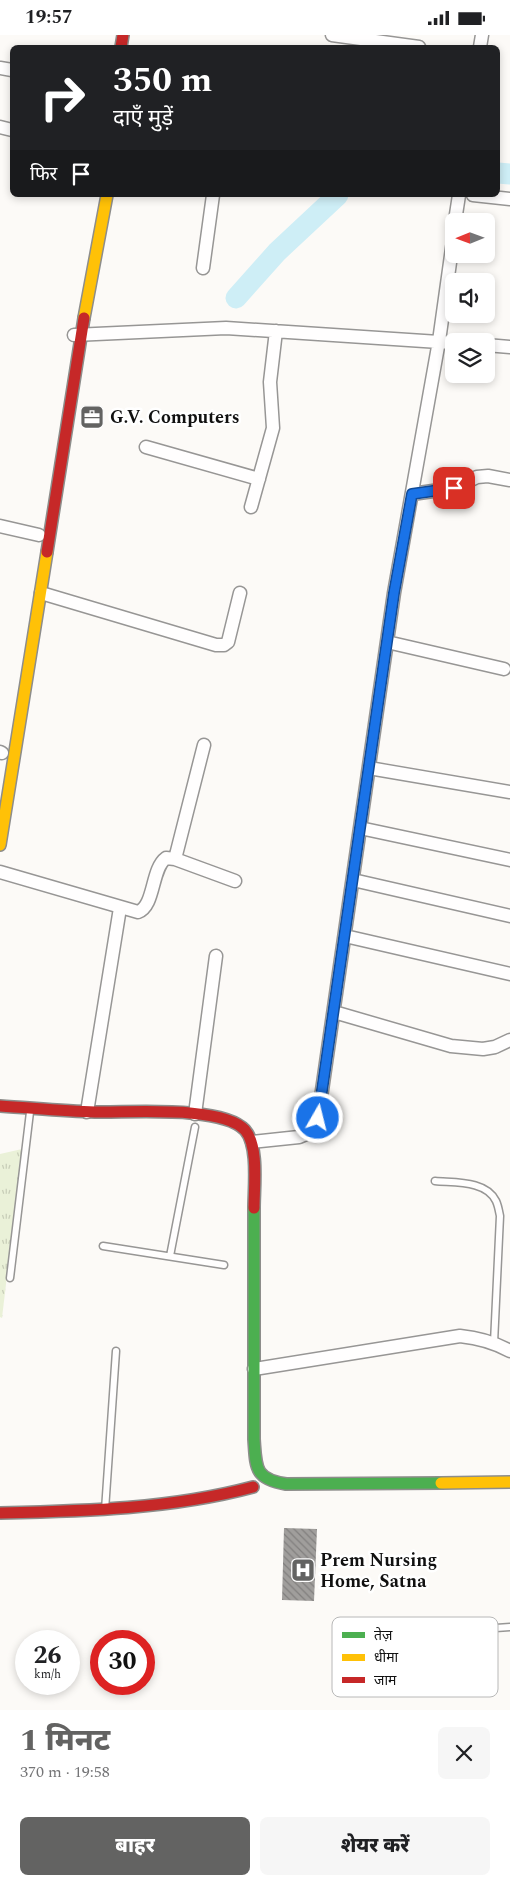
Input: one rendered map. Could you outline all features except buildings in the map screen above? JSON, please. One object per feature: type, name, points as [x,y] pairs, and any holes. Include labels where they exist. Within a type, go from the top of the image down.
[{"type":"main road","points":[[90,260],[96,197]]},
{"type":"main road","points":[[31,580],[90,260],[106,197]]},
{"type":"main road","points":[[0,845],[41,593],[76,335]]},
{"type":"main road","points":[[0,1106],[30,1113],[115,1124]]},
{"type":"main road","points":[[10,1118],[30,1113],[87,1112],[195,1124],[211,1116],[236,1123],[246,1131],[252,1142],[254,1161],[254,1439],[256,1467],[266,1481],[286,1484],[510,1482]]},
{"type":"main road","points":[[242,1377],[244,1460]]},
{"type":"main road","points":[[0,1513],[105,1510],[220,1496],[258,1489],[247,1480],[246,1474]]},
{"type":"main road","points":[[366,1495],[510,1493]]},
{"type":"street","points":[[332,35],[404,45]]},
{"type":"street","points":[[203,268],[213,197]]},
{"type":"street","points":[[457,213],[459,197]]},
{"type":"street","points":[[491,197],[510,199]]},
{"type":"street","points":[[252,1142],[300,1137],[313,1131],[318,1118],[387,642],[439,341],[450,263]]},
{"type":"street","points":[[76,335],[226,328],[445,342]]},
{"type":"street","points":[[251,507],[273,428],[270,381],[276,331]]},
{"type":"street","points":[[495,346],[510,347]]},
{"type":"street","points":[[146,447],[259,479]]},
{"type":"street","points":[[412,494],[454,488],[476,477],[488,476],[510,480]]},
{"type":"street","points":[[0,526],[39,535]]},
{"type":"street","points":[[41,593],[216,645],[224,645],[228,642],[240,593]]},
{"type":"street","points":[[387,642],[504,669]]},
{"type":"street","points":[[175,859],[204,745]]},
{"type":"street","points":[[369,768],[510,792]]},
{"type":"street","points":[[360,829],[510,860]]},
{"type":"street","points":[[0,872],[138,912],[142,911],[146,905],[161,862],[166,858],[175,859],[235,881]]},
{"type":"street","points":[[353,880],[510,916]]},
{"type":"street","points":[[87,1112],[120,908]]},
{"type":"street","points":[[345,936],[510,974]]},
{"type":"street","points":[[195,1124],[216,956]]},
{"type":"street","points":[[334,1012],[451,1047],[483,1049],[495,1047],[510,1040]]},
{"type":"street","points":[[254,1369],[460,1336],[494,1343],[510,1351]]},
{"type":"lane","points":[[10,1277],[30,1113]]},
{"type":"lane","points":[[170,1257],[195,1124]]},
{"type":"lane","points":[[435,1181],[473,1185],[487,1191],[496,1200],[500,1216],[494,1343]]},
{"type":"lane","points":[[103,1246],[224,1265]]},
{"type":"lane","points":[[105,1510],[116,1351]]},
{"type":"green space","points":[[22,1149],[2,1318],[0,1317],[0,1154]]},
{"type":"waterway","points":[[500,173],[510,174]]},
{"type":"waterway","points":[[236,298],[277,252],[336,197]]},
{"type":"traffic: fast","points":[[254,1208],[254,1439],[255,1457],[262,1475],[268,1479],[286,1484],[441,1483]]},
{"type":"traffic: slow","points":[[84,318],[107,197]]},
{"type":"traffic: slow","points":[[0,845],[47,552]]},
{"type":"traffic: slow","points":[[441,1483],[510,1482]]},
{"type":"traffic: jam","points":[[121,45],[123,35]]},
{"type":"traffic: jam","points":[[47,552],[84,318]]},
{"type":"traffic: jam","points":[[0,1106],[95,1112],[174,1112],[217,1117],[233,1122],[245,1130],[252,1146],[255,1167],[254,1208]]},
{"type":"traffic: jam","points":[[0,1513],[96,1510],[159,1504],[191,1500],[253,1487]]},
{"type":"place","name":"G.V. Computers","points":[[92,417]]},
{"type":"place","name":"Prem Nursing Home, Satna","points":[[303,1570]]},
{"type":"route","points":[[318,1118],[394,593],[412,494],[454,488]]}]
